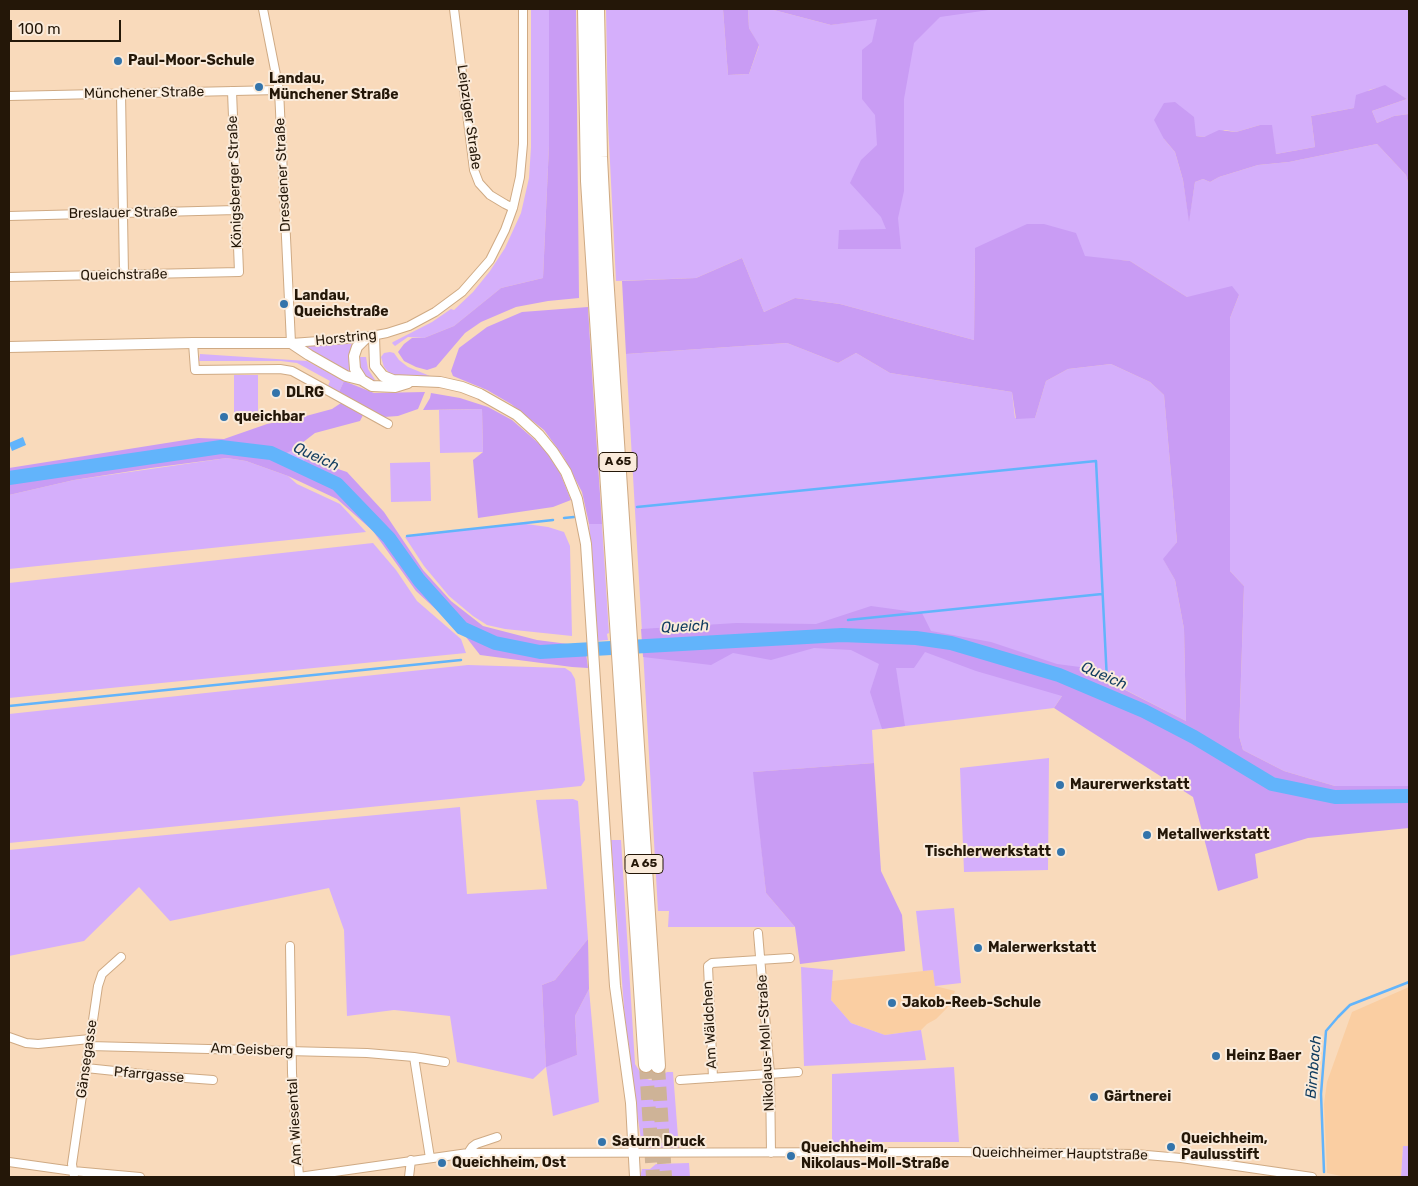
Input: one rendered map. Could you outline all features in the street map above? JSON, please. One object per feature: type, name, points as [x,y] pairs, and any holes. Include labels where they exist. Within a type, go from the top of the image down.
[{"type":"highway","name":"A 65","points":[[585,9],[590,208],[623,633],[652,1065]]},
{"type":"highway","name":"A 65","points":[[597,9],[602,204],[623,633]]},
{"type":"street","name":"Dresdener Straße","points":[[263,9],[279,90],[291,343]]},
{"type":"street","name":"Leipziger Straße","points":[[454,9],[474,170],[479,183],[490,195],[513,208]]},
{"type":"street","name":"Horstring","points":[[9,347],[291,343],[370,337],[416,322],[435,312],[462,292],[490,260],[505,230],[513,208],[519,182],[522,151],[523,9]]},
{"type":"street","name":"Münchener Straße","points":[[9,96],[279,90]]},
{"type":"street","name":"Königsberger Straße","points":[[232,91],[238,272]]},
{"type":"street","points":[[121,94],[124,275]]},
{"type":"street","name":"Breslauer Straße","points":[[9,216],[236,210]]},
{"type":"street","name":"Queichstraße","points":[[9,277],[238,272]]},
{"type":"street","points":[[362,380],[355,371],[353,358],[356,349],[370,337]]},
{"type":"street","points":[[370,337],[379,373],[389,379],[413,382],[440,382],[471,390],[505,407],[530,426],[548,446],[566,472],[577,498],[585,535],[616,994],[631,1103],[636,1177]]},
{"type":"street","points":[[193,343],[196,370],[280,369],[292,371],[388,424]]},
{"type":"street","points":[[291,343],[309,356],[346,376],[362,380],[372,386],[395,387],[413,382]]},
{"type":"street","name":"Nikolaus-Moll-Straße","points":[[758,933],[770,1074],[770,1153]]},
{"type":"street","name":"Am Wiesental","points":[[290,946],[294,1117],[299,1177]]},
{"type":"street","name":"Gänsegasse","points":[[73,1174],[72,1164],[100,977],[107,968],[121,957]]},
{"type":"street","name":"Am Wäldchen","points":[[713,1078],[708,966],[712,963],[790,958]]},
{"type":"street","name":"Am Geisberg","points":[[9,1037],[26,1043],[38,1044],[90,1042],[367,1053],[445,1062]]},
{"type":"street","points":[[414,1057],[430,1158]]},
{"type":"street","name":"Pfarrgasse","points":[[86,1068],[213,1080]]},
{"type":"street","points":[[680,1080],[798,1072]]},
{"type":"street","points":[[468,1153],[476,1144],[497,1137]]},
{"type":"street","name":"Queichheimer Hauptstraße","points":[[299,1177],[468,1153],[954,1152],[1122,1153],[1181,1158],[1312,1177]]},
{"type":"street","points":[[409,1177],[411,1160]]},
{"type":"street","points":[[9,1162],[73,1174],[140,1177]]},
{"type":"shaded area","points":[[531,9],[549,9],[549,145],[543,278],[501,288],[454,326],[424,338],[408,337],[395,346],[393,342],[432,322],[451,309],[454,310],[473,292],[505,248],[521,213],[529,178],[531,147]]},
{"type":"shaded area","points":[[549,9],[576,9],[579,298],[516,307],[481,322],[465,333],[436,367],[427,370],[416,367],[404,361],[398,352],[412,338],[424,338],[454,326],[501,288],[543,278],[549,145]]},
{"type":"shaded area","points":[[606,9],[723,9],[728,75],[749,74],[759,46],[749,28],[748,9],[770,9],[831,25],[877,18],[996,9],[1409,9],[1409,114],[1394,116],[1377,123],[1372,111],[1407,99],[1385,86],[1369,90],[1354,108],[1311,116],[1315,147],[1276,154],[1260,125],[1236,132],[1225,130],[1204,137],[1164,139],[1175,152],[1183,180],[1189,219],[1195,182],[1203,179],[1210,182],[1219,177],[1258,165],[1289,162],[1377,144],[1406,175],[1409,186],[1409,786],[1335,786],[1284,771],[1243,750],[1239,736],[1244,586],[1230,571],[1230,318],[1239,295],[1187,297],[1130,261],[975,248],[974,340],[840,304],[795,298],[764,312],[742,258],[696,278],[616,281],[608,123]]},
{"type":"shaded area","points":[[723,9],[748,9],[749,28],[759,45],[749,74],[728,75]]},
{"type":"shaded area","points":[[770,9],[996,9],[940,17],[914,43],[904,99],[904,191],[898,218],[901,249],[838,249],[839,230],[886,229],[881,217],[850,183],[861,160],[877,145],[875,115],[862,99],[862,50],[872,42],[877,19],[831,25]]},
{"type":"shaded area","points":[[1385,85],[1407,99],[1372,111],[1377,123],[1394,116],[1409,114],[1409,186],[1406,175],[1377,144],[1289,162],[1258,165],[1219,177],[1210,182],[1203,179],[1195,182],[1189,222],[1183,180],[1175,152],[1164,139],[1154,120],[1164,103],[1175,102],[1194,117],[1196,136],[1204,137],[1219,130],[1236,132],[1260,125],[1272,125],[1276,154],[1315,147],[1311,116],[1354,108],[1356,95]]},
{"type":"shaded area","points":[[1027,224],[1044,224],[1076,233],[1085,256],[1130,261],[1187,297],[1232,286],[1239,295],[1230,318],[1230,571],[1244,586],[1239,736],[1243,750],[1284,771],[1335,786],[1409,786],[1409,828],[1308,838],[1255,854],[1258,878],[1218,891],[1193,797],[1054,708],[1062,696],[976,671],[925,652],[914,668],[896,668],[905,726],[882,729],[870,692],[879,664],[851,650],[814,648],[771,660],[733,653],[711,665],[643,657],[641,629],[736,623],[816,624],[871,606],[922,613],[931,631],[991,642],[1057,664],[1080,667],[1186,721],[1184,629],[1175,580],[1163,559],[1177,542],[1164,395],[1150,382],[1111,364],[1068,369],[1046,381],[1035,418],[1016,419],[1012,392],[890,373],[856,353],[838,363],[787,343],[626,354],[622,281],[696,278],[742,258],[764,312],[795,298],[840,304],[974,340],[975,248]]},
{"type":"shaded area","points":[[588,307],[602,524],[589,524],[582,492],[563,456],[544,430],[511,404],[487,390],[453,376],[451,371],[459,348],[487,327],[522,312]]},
{"type":"shaded area","points":[[361,338],[357,347],[359,378],[291,343]]},
{"type":"shaded area","points":[[787,343],[838,363],[856,353],[890,373],[1012,392],[1015,418],[1035,418],[1046,381],[1068,369],[1111,364],[1150,382],[1164,395],[1177,542],[1164,560],[1175,580],[1184,629],[1186,721],[1081,667],[1054,708],[872,730],[874,763],[754,772],[766,893],[795,927],[668,927],[669,911],[658,911],[626,354]]},
{"type":"shaded area","points":[[384,353],[394,353],[408,367],[430,376],[400,377],[390,374],[384,367],[381,357]]},
{"type":"shaded area","points":[[200,354],[307,361],[344,381],[339,392],[328,386],[330,381],[297,363],[281,361],[199,361]]},
{"type":"shaded area","points":[[357,357],[366,357],[368,369],[377,383],[359,373]]},
{"type":"shaded area","points":[[234,375],[258,375],[258,415],[234,415]]},
{"type":"shaded area","points":[[344,381],[374,393],[425,392],[418,409],[398,416],[384,417],[339,392]]},
{"type":"shaded area","points":[[431,393],[460,398],[488,407],[512,420],[543,447],[560,473],[571,500],[553,507],[478,518],[473,460],[483,452],[482,409],[423,410]]},
{"type":"shaded area","points":[[341,403],[363,415],[360,421],[315,433],[285,454],[285,458],[302,466],[305,458],[347,472],[384,512],[423,570],[451,601],[483,626],[537,640],[585,645],[588,668],[480,655],[466,637],[416,591],[373,531],[337,499],[288,476],[246,461],[227,458],[151,468],[74,480],[9,495],[9,468],[198,438],[224,439],[267,424],[332,409]]},
{"type":"shaded area","points":[[482,409],[483,452],[440,453],[439,410]]},
{"type":"shaded area","points":[[293,450],[305,458],[302,466],[284,458],[285,454]]},
{"type":"shaded area","points":[[227,458],[246,461],[288,476],[297,484],[340,504],[366,532],[9,569],[9,495],[74,480]]},
{"type":"shaded area","points":[[430,462],[431,501],[391,502],[390,463]]},
{"type":"shaded area","points":[[519,523],[548,527],[564,532],[570,546],[572,636],[505,629],[487,625],[449,596],[424,566],[405,537]]},
{"type":"shaded area","points":[[589,524],[602,524],[608,640],[598,641]]},
{"type":"shaded area","points":[[373,543],[396,570],[417,601],[461,639],[466,653],[9,698],[9,583]]},
{"type":"shaded area","points":[[468,665],[565,668],[571,672],[575,679],[585,780],[581,786],[9,843],[9,714]]},
{"type":"shaded area","points":[[1049,758],[1048,870],[964,872],[960,768]]},
{"type":"shaded area","points":[[874,763],[881,871],[902,915],[905,951],[800,964],[795,927],[766,893],[753,772]]},
{"type":"shaded area","points":[[573,799],[578,801],[588,939],[555,980],[542,985],[546,1066],[577,1055],[575,1016],[589,989],[599,1102],[553,1116],[546,1067],[533,1079],[457,1062],[450,1016],[394,1010],[347,1016],[344,930],[329,888],[170,921],[139,887],[84,941],[9,956],[9,850],[460,807],[467,894],[547,889],[536,800]]},
{"type":"shaded area","points":[[611,840],[621,840],[635,1064],[644,1078],[650,1080],[667,1072],[673,1072],[679,1150],[652,1150],[645,1146],[641,1140],[626,1033]]},
{"type":"shaded area","points":[[954,908],[961,983],[935,986],[933,970],[923,971],[916,911]]},
{"type":"shaded area","points":[[588,939],[589,989],[575,1016],[577,1055],[546,1067],[542,985],[555,980]]},
{"type":"shaded area","points":[[801,967],[833,970],[831,1000],[851,1023],[885,1035],[921,1030],[926,1060],[804,1066]]},
{"type":"shaded area","name":"Jakob-Reeb-Schule","points":[[933,970],[935,986],[955,991],[949,1006],[921,1030],[885,1035],[851,1023],[831,1000],[832,981]]},
{"type":"shaded area","points":[[1409,987],[1409,1146],[1403,1146],[1401,1177],[1346,1177],[1327,1173],[1324,1104],[1327,1082],[1352,1012]]},
{"type":"shaded area","points":[[954,1067],[959,1142],[832,1142],[832,1074]]},
{"type":"shaded area","points":[[1403,1146],[1409,1146],[1409,1177],[1401,1177]]},
{"type":"shaded area","points":[[689,1163],[690,1177],[640,1177],[642,1169],[650,1169],[656,1164]]},
{"type":"water","points":[[23,437],[26,445],[12,451],[9,443]]},
{"type":"waterway","name":"Queich","points":[[9,478],[221,447],[271,453],[337,484],[389,538],[419,580],[462,628],[495,643],[540,652],[842,635],[916,638],[951,643],[1059,675],[1144,711],[1194,737],[1272,784],[1335,797],[1409,796]]},
{"type":"waterway","points":[[637,507],[1096,461],[1107,681]]},
{"type":"waterway","points":[[564,518],[574,517]]},
{"type":"waterway","points":[[407,536],[553,520]]},
{"type":"waterway","points":[[848,620],[1102,594]]},
{"type":"waterway","points":[[9,706],[461,660]]},
{"type":"waterway","name":"Birnbach","points":[[1324,1172],[1321,1094],[1326,1031],[1350,1005],[1409,982]]},
{"type":"tunnel","points":[[646,1065],[653,1177]]},
{"type":"tunnel","points":[[658,1066],[665,1177]]},
{"type":"place","name":"Paul-Moor-Schule","points":[[118,61]]},
{"type":"place","name":"Landau, Münchener Straße","points":[[259,87]]},
{"type":"place","name":"Landau, Queichstraße","points":[[284,304]]},
{"type":"place","name":"DLRG","points":[[276,393]]},
{"type":"place","name":"queichbar","points":[[224,417]]},
{"type":"place","name":"Maurerwerkstatt","points":[[1060,785]]},
{"type":"place","name":"Metallwerkstatt","points":[[1147,835]]},
{"type":"place","name":"Tischlerwerkstatt","points":[[1061,852]]},
{"type":"place","name":"Malerwerkstatt","points":[[978,948]]},
{"type":"place","name":"Jakob-Reeb-Schule","points":[[892,1003]]},
{"type":"place","name":"Heinz Baer","points":[[1216,1056]]},
{"type":"place","name":"Gärtnerei","points":[[1094,1097]]},
{"type":"place","name":"Saturn Druck","points":[[602,1142]]},
{"type":"place","name":"Queichheim, Paulusstift","points":[[1171,1147]]},
{"type":"place","name":"Queichheim, Nikolaus-Moll-Straße","points":[[791,1156]]},
{"type":"place","name":"Queichheim, Ost","points":[[442,1163]]}]
